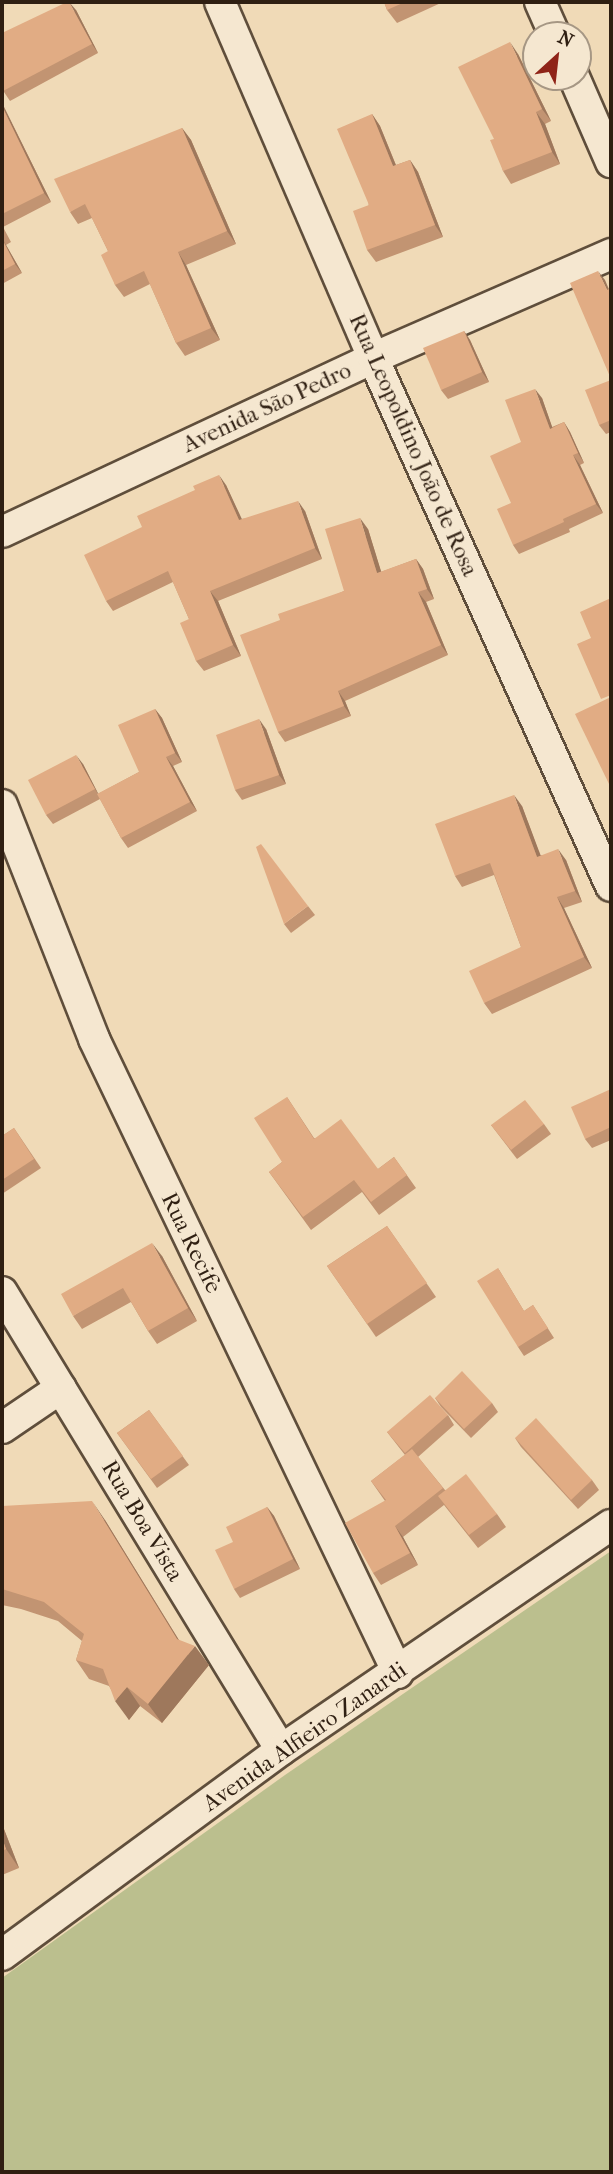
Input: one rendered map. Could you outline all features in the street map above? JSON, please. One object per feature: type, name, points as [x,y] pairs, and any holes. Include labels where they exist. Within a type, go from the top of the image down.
[{"type":"street","name":"Rua Leopoldino João de Rosa","points":[[220,2],[373,358],[611,886]]},
{"type":"street","points":[[540,2],[549,21]]},
{"type":"street","points":[[580,91],[611,162]]},
{"type":"street","name":"Avenida São Pedro","points":[[2,532],[373,358],[611,254]]},
{"type":"street","name":"Rua Recife","points":[[2,805],[94,1040],[398,1673]]},
{"type":"street","name":"Rua Boa Vista","points":[[2,1292],[281,1750]]},
{"type":"street","points":[[2,1428],[61,1388]]},
{"type":"street","name":"Avenida Alfieiro Zanardi","points":[[2,1955],[281,1750],[398,1673],[611,1525]]},
{"type":"green space","points":[[611,1551],[611,2172],[2,2172],[2,1978],[285,1775]]},
{"type":"building","points":[[67,2],[92,44],[3,91],[2,33]]},
{"type":"building","points":[[384,2],[405,2],[387,10]]},
{"type":"building","points":[[510,42],[522,67],[522,91],[533,91],[542,109],[536,112],[552,152],[503,171],[490,140],[494,139],[458,67]]},
{"type":"building","points":[[2,106],[44,193],[2,214]]},
{"type":"building","points":[[372,114],[393,166],[410,160],[435,225],[367,250],[353,211],[369,205],[337,129]]},
{"type":"building","points":[[182,128],[227,231],[178,252],[211,328],[176,343],[144,271],[115,285],[101,255],[108,251],[85,204],[70,212],[54,179]]},
{"type":"building","points":[[2,239],[15,264],[2,271]]},
{"type":"building","points":[[598,271],[607,290],[611,288],[611,379],[570,283]]},
{"type":"building","points":[[464,331],[482,372],[441,390],[423,348]]},
{"type":"building","points":[[611,380],[611,420],[599,425],[585,390]]},
{"type":"building","points":[[535,389],[550,429],[564,422],[578,453],[573,455],[596,504],[513,545],[497,509],[511,503],[490,456],[521,442],[505,400]]},
{"type":"building","points":[[219,475],[239,520],[298,501],[315,548],[210,591],[233,645],[196,661],[180,623],[189,619],[168,571],[106,601],[84,555],[142,527],[137,516],[195,490],[193,486]]},
{"type":"building","points":[[360,518],[377,573],[416,559],[427,589],[418,592],[441,645],[338,691],[344,706],[278,732],[240,635],[280,620],[278,614],[344,591],[325,529]]},
{"type":"building","points":[[611,598],[611,695],[601,699],[577,644],[591,638],[580,612]]},
{"type":"building","points":[[611,697],[611,786],[610,786],[575,714]]},
{"type":"building","points":[[155,709],[175,753],[166,757],[190,802],[121,838],[97,794],[139,772],[118,725]]},
{"type":"building","points":[[259,719],[279,775],[235,790],[216,735]]},
{"type":"building","points":[[76,755],[95,789],[46,815],[28,780]]},
{"type":"building","points":[[514,795],[537,857],[558,849],[575,891],[557,897],[584,957],[484,1003],[469,971],[521,947],[490,863],[455,876],[435,824]]},
{"type":"building","points":[[261,844],[308,906],[284,924],[256,847]]},
{"type":"building","points":[[611,1089],[611,1127],[585,1139],[571,1107]]},
{"type":"building","points":[[287,1097],[314,1139],[341,1119],[378,1169],[394,1157],[407,1175],[371,1202],[354,1180],[303,1217],[269,1172],[282,1162],[254,1118]]},
{"type":"building","points":[[525,1100],[544,1124],[511,1150],[491,1125]]},
{"type":"building","points":[[14,1128],[34,1159],[2,1180],[2,1136]]},
{"type":"building","points":[[387,1226],[427,1283],[367,1324],[327,1266]]},
{"type":"building","points":[[152,1243],[188,1308],[148,1331],[123,1288],[73,1316],[61,1294]]},
{"type":"building","points":[[498,1268],[524,1311],[533,1305],[548,1328],[518,1347],[477,1281]]},
{"type":"building","points":[[462,1371],[492,1403],[464,1429],[435,1398]]},
{"type":"building","points":[[430,1395],[448,1415],[405,1453],[387,1432]]},
{"type":"building","points":[[149,1410],[183,1456],[151,1479],[117,1433]]},
{"type":"building","points":[[536,1418],[592,1480],[571,1500],[515,1438]]},
{"type":"building","points":[[412,1449],[443,1488],[395,1526],[410,1553],[373,1573],[345,1523],[386,1500],[371,1481]]},
{"type":"building","points":[[466,1474],[497,1514],[469,1535],[438,1496]]},
{"type":"building","points":[[92,1501],[177,1639],[195,1646],[148,1704],[127,1687],[115,1701],[103,1669],[76,1660],[84,1634],[44,1602],[2,1589],[2,1506]]},
{"type":"building","points":[[267,1507],[293,1559],[234,1589],[215,1550],[233,1542],[226,1527]]}]
